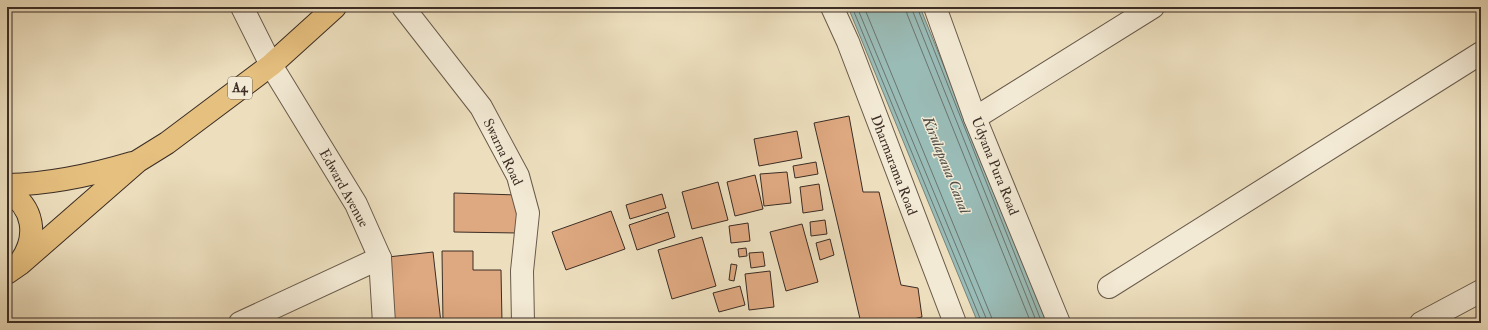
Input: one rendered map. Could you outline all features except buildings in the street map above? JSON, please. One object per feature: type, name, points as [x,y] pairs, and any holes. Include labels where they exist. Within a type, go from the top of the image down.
[{"type":"highway","name":"A4","points":[[13,269],[138,161],[167,143],[271,65],[335,7]]},
{"type":"highway","name":"A4","points":[[7,185],[26,184],[100,173],[138,161]]},
{"type":"highway","points":[[7,191],[15,196],[25,207],[31,221],[32,236],[28,251],[13,269]]},
{"type":"street","name":"Edward Avenue","points":[[242,7],[271,65],[356,204],[380,258],[384,323]]},
{"type":"street","name":"Swarna Road","points":[[403,7],[482,107],[518,176],[528,213],[522,271],[523,323]]},
{"type":"street","name":"Dharmarama Road","points":[[832,7],[848,42],[955,323]]},
{"type":"street","name":"Udyana Pura Road","points":[[935,7],[975,118],[1059,323]]},
{"type":"street","points":[[975,118],[1152,7]]},
{"type":"street","points":[[1109,287],[1481,53]]},
{"type":"street","points":[[240,323],[380,258]]},
{"type":"street","points":[[1421,323],[1481,291]]},
{"type":"water","name":"Kirulapana Canal","points":[[848,7],[920,7],[1047,323],[978,323]]}]
